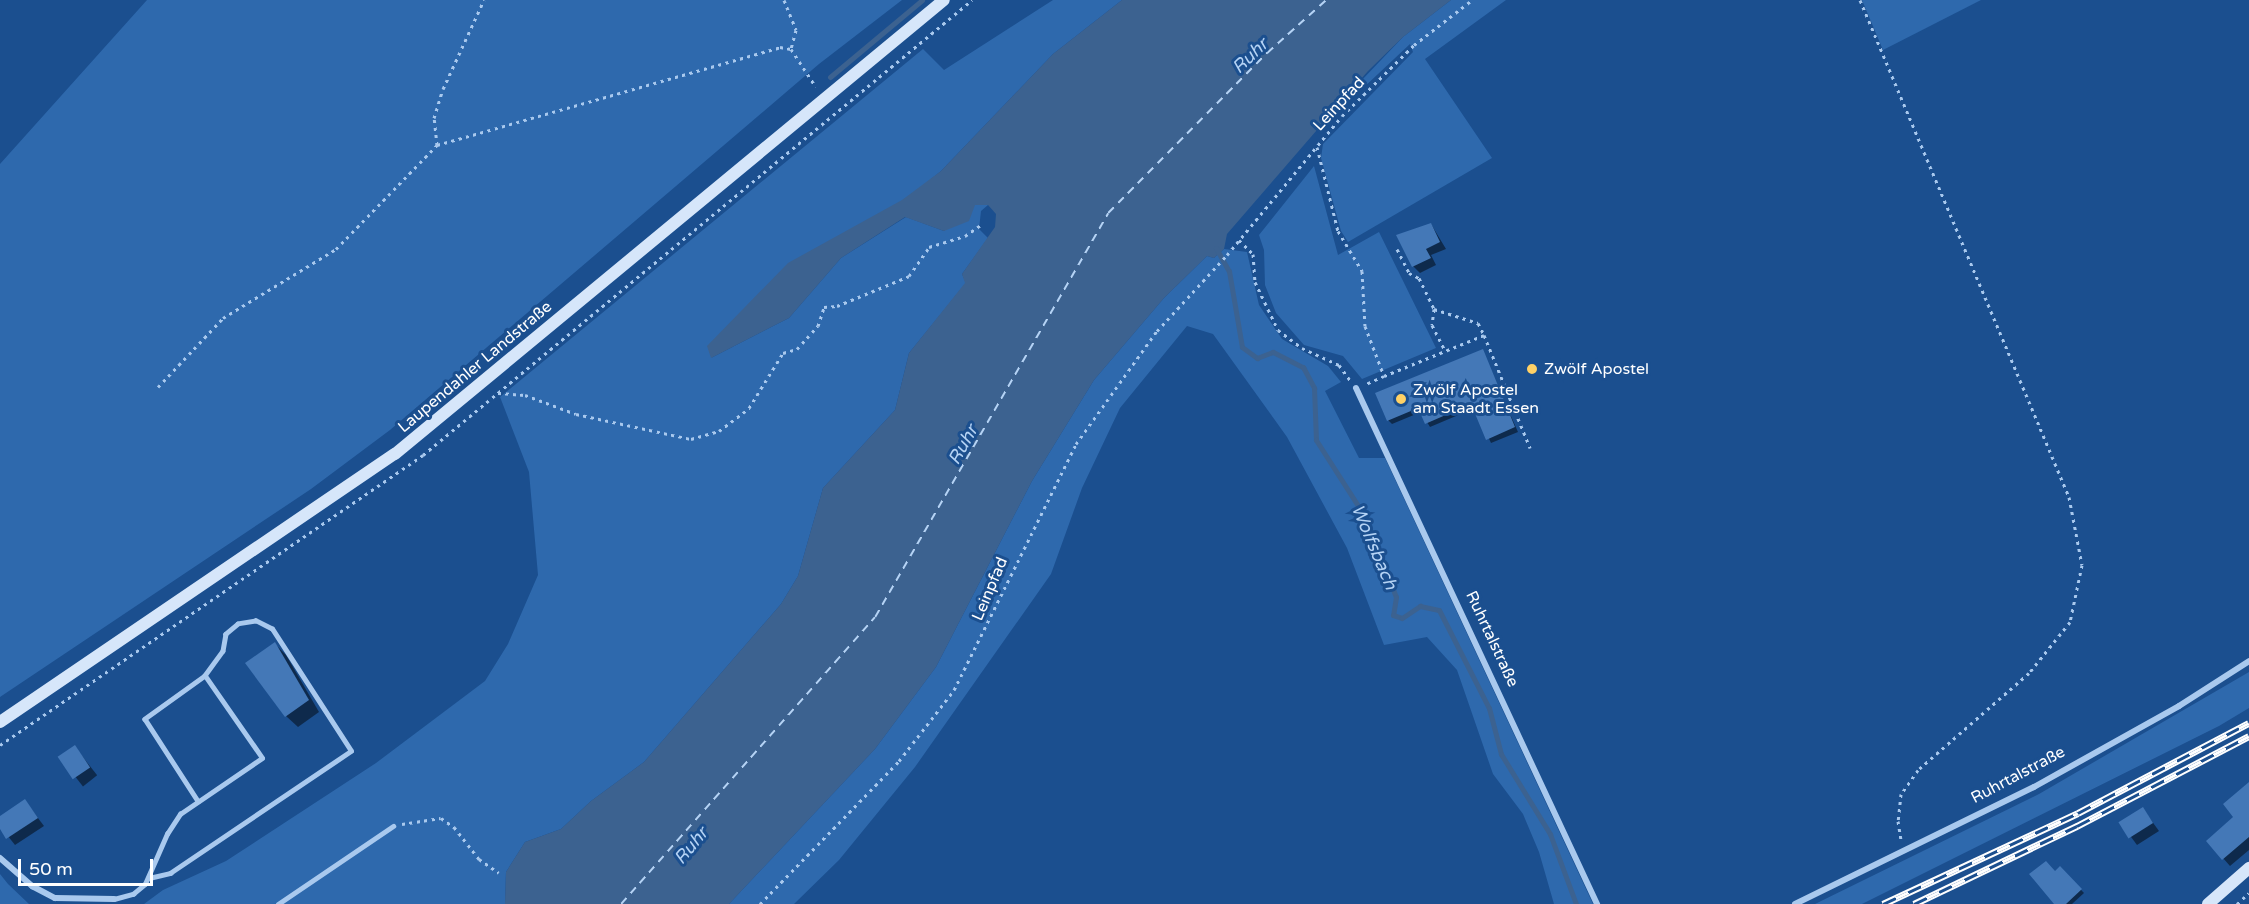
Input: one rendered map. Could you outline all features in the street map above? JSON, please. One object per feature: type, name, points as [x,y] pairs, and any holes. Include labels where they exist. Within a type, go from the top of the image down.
[{"type":"main road","name":"Laupendahler Landstraße","points":[[0,722],[396,454],[944,0]]},
{"type":"main road","points":[[2208,904],[2249,868]]},
{"type":"street","name":"Ruhrtalstraße","points":[[1356,388],[1597,904]]},
{"type":"street","name":"Ruhrtalstraße","points":[[1795,904],[2034,787],[2179,706],[2249,661]]},
{"type":"street","points":[[0,858],[32,886],[55,898],[114,899]]},
{"type":"lane","points":[[149,878],[170,873],[351,751],[272,629],[256,621],[238,624],[226,634],[223,651],[205,675],[145,718],[198,801]]},
{"type":"lane","points":[[114,899],[133,894],[149,878],[167,834],[180,814],[262,758],[205,675]]},
{"type":"lane","points":[[278,904],[393,826]]},
{"type":"path","points":[[437,145],[434,118],[443,89],[484,0]]},
{"type":"path","points":[[784,0],[796,30],[791,49],[823,101]]},
{"type":"path","name":"Leinpfad","points":[[760,904],[899,761],[948,698],[977,650],[1016,558],[1076,444],[1157,331],[1227,255],[1342,116],[1414,45],[1472,0]]},
{"type":"path","points":[[1860,0],[2069,497],[2082,565],[2070,622],[2030,673],[1918,770],[1901,794],[1898,821],[1903,852]]},
{"type":"path","points":[[158,387],[223,318],[336,249],[437,145],[780,47],[791,49]]},
{"type":"path","points":[[1317,147],[1338,231],[1362,271],[1365,326],[1383,376]]},
{"type":"path","points":[[497,393],[525,395],[576,414],[691,439],[719,431],[749,408],[783,353],[797,349],[818,326],[824,307],[837,306],[867,290],[881,289],[909,276],[929,246],[965,236],[982,224]]},
{"type":"path","points":[[1239,240],[1252,254],[1259,292],[1278,330],[1302,348],[1339,365],[1356,388],[1484,335]]},
{"type":"path","points":[[1397,249],[1409,273],[1419,278],[1434,309],[1432,325],[1445,351]]},
{"type":"path","points":[[1434,309],[1478,323],[1530,448]]},
{"type":"path","points":[[393,826],[441,818],[454,827],[479,859],[499,873]]},
{"type":"path","points":[[2236,904],[2249,893]]},
{"type":"shaded area","points":[[147,0],[902,0],[819,64],[390,430],[311,489],[0,697],[0,164]]},
{"type":"shaded area","points":[[1053,0],[1122,0],[1053,54],[941,171],[711,358],[789,318],[841,258],[906,217],[944,231],[975,204],[988,205],[981,211],[979,229],[988,238],[962,274],[966,283],[909,353],[895,410],[823,488],[798,576],[781,604],[644,762],[591,801],[561,829],[525,842],[506,872],[505,904],[144,904],[163,890],[226,861],[376,763],[485,681],[508,644],[538,575],[529,472],[500,397],[923,49],[944,70]]},
{"type":"shaded area","points":[[1451,0],[1506,0],[1425,59],[1492,158],[1348,242],[1341,231],[1321,158],[1323,144],[1413,52],[1410,44],[1345,105],[1340,103],[1403,37]]},
{"type":"shaded area","points":[[1862,0],[1981,0],[1883,50]]},
{"type":"shaded area","points":[[1314,166],[1338,255],[1379,232],[1436,348],[1362,379],[1343,356],[1304,345],[1276,313],[1265,285],[1264,250],[1259,235]]},
{"type":"shaded area","points":[[1224,249],[1247,252],[1259,305],[1282,339],[1328,366],[1341,382],[1325,391],[1359,458],[1385,458],[1593,904],[1554,904],[1539,852],[1523,814],[1493,774],[1457,670],[1427,637],[1384,645],[1347,548],[1287,437],[1213,334],[1187,326],[1120,408],[1082,488],[1051,574],[915,767],[839,860],[794,904],[729,904],[875,749],[936,667],[1032,481],[1094,380],[1164,298],[1207,256],[1214,258]]},
{"type":"shaded area","points":[[2249,672],[2249,708],[2219,726],[1862,904],[1815,904],[2039,794]]},
{"type":"shaded area","points":[[0,874],[8,884],[29,904],[0,904]]},
{"type":"water","name":"Ruhr","points":[[1122,0],[1451,0],[1403,37],[1368,71],[1227,234],[1224,249],[1214,258],[1207,256],[1164,298],[1094,380],[1032,481],[936,667],[875,749],[729,904],[505,904],[506,872],[525,842],[561,829],[591,801],[644,762],[781,604],[798,576],[823,488],[895,410],[909,353],[965,283],[962,274],[995,227],[996,214],[988,205],[975,205],[969,221],[944,231],[905,217],[841,258],[789,318],[711,358],[707,346],[788,263],[902,200],[941,171],[1053,54]]},
{"type":"building","points":[[1431,223],[1440,242],[1426,249],[1431,258],[1412,267],[1396,235]]},
{"type":"building","points":[[1483,349],[1515,427],[1486,440],[1471,404],[1425,424],[1418,408],[1387,421],[1375,393]]},
{"type":"building","points":[[275,642],[309,700],[285,717],[245,663]]},
{"type":"building","points":[[75,745],[90,767],[73,779],[58,757]]},
{"type":"building","points":[[2249,782],[2249,837],[2222,860],[2206,841],[2233,817],[2223,804]]},
{"type":"building","points":[[25,799],[38,818],[6,839],[0,829],[0,816]]},
{"type":"building","points":[[2143,807],[2153,823],[2128,838],[2118,822]]},
{"type":"building","points":[[2046,861],[2055,871],[2060,866],[2082,889],[2066,904],[2054,904],[2029,874]]},
{"type":"waterway","points":[[830,77],[922,0]]},
{"type":"waterway","name":"Wolfsbach","points":[[1216,248],[1229,271],[1242,347],[1257,358],[1273,352],[1303,367],[1314,388],[1316,440],[1364,515],[1396,597],[1393,615],[1402,618],[1420,606],[1439,610],[1489,708],[1501,754],[1550,834],[1576,904]]},
{"type":"ferry route","points":[[621,904],[875,617],[1108,213],[1267,53],[1326,0]]},
{"type":"railway","points":[[1883,904],[2078,813],[2249,723]]},
{"type":"railway","points":[[1914,904],[2077,826],[2249,736]]},
{"type":"place","name":"Zwölf Apostel","points":[[1532,369]]},
{"type":"place","name":"Zwölf Apostel am Staadt Essen","points":[[1401,399]]}]
